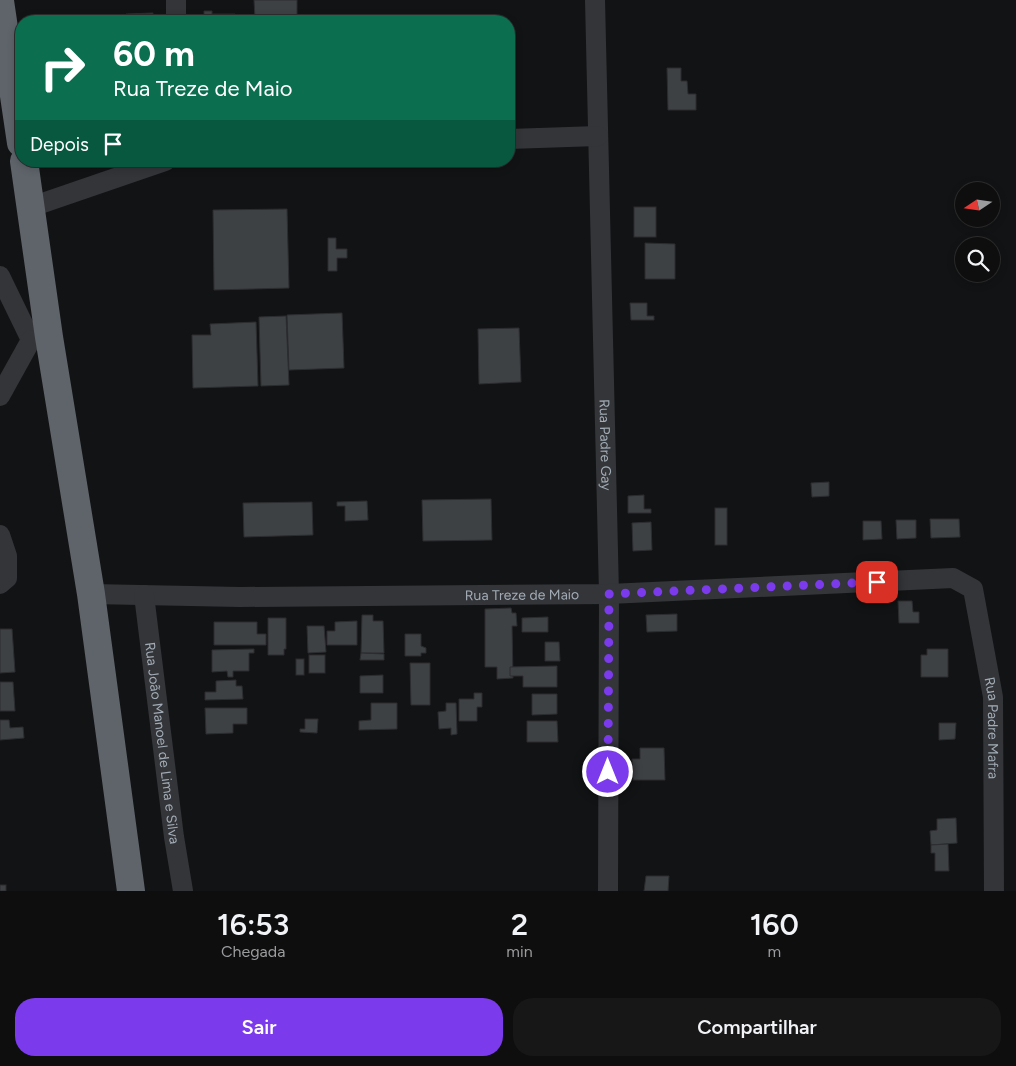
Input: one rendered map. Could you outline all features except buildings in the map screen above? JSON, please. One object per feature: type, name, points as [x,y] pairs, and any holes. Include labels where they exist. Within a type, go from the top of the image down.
[{"type":"highway","points":[[0,1],[15,102]]},
{"type":"highway","points":[[25,167],[31,207],[40,338],[90,594],[132,891]]},
{"type":"street","points":[[176,0],[176,15]]},
{"type":"street","name":"Rua Padre Gay","points":[[595,0],[609,594],[608,891]]},
{"type":"street","points":[[515,139],[598,136]]},
{"type":"street","points":[[31,207],[148,167]]},
{"type":"street","points":[[0,276],[40,338],[0,396]]},
{"type":"street","points":[[0,535],[7,556],[7,578],[0,584]]},
{"type":"street","name":"Rua Treze de Maio","points":[[90,594],[240,597],[609,594],[953,578]]},
{"type":"street","name":"Rua Padre Mafra","points":[[953,578],[973,589],[993,697],[994,891]]},
{"type":"street","name":"Rua João Manoel de Lima e Silva","points":[[144,595],[174,837],[183,891]]},
{"type":"route","points":[[608,772],[609,594],[877,582]]}]
